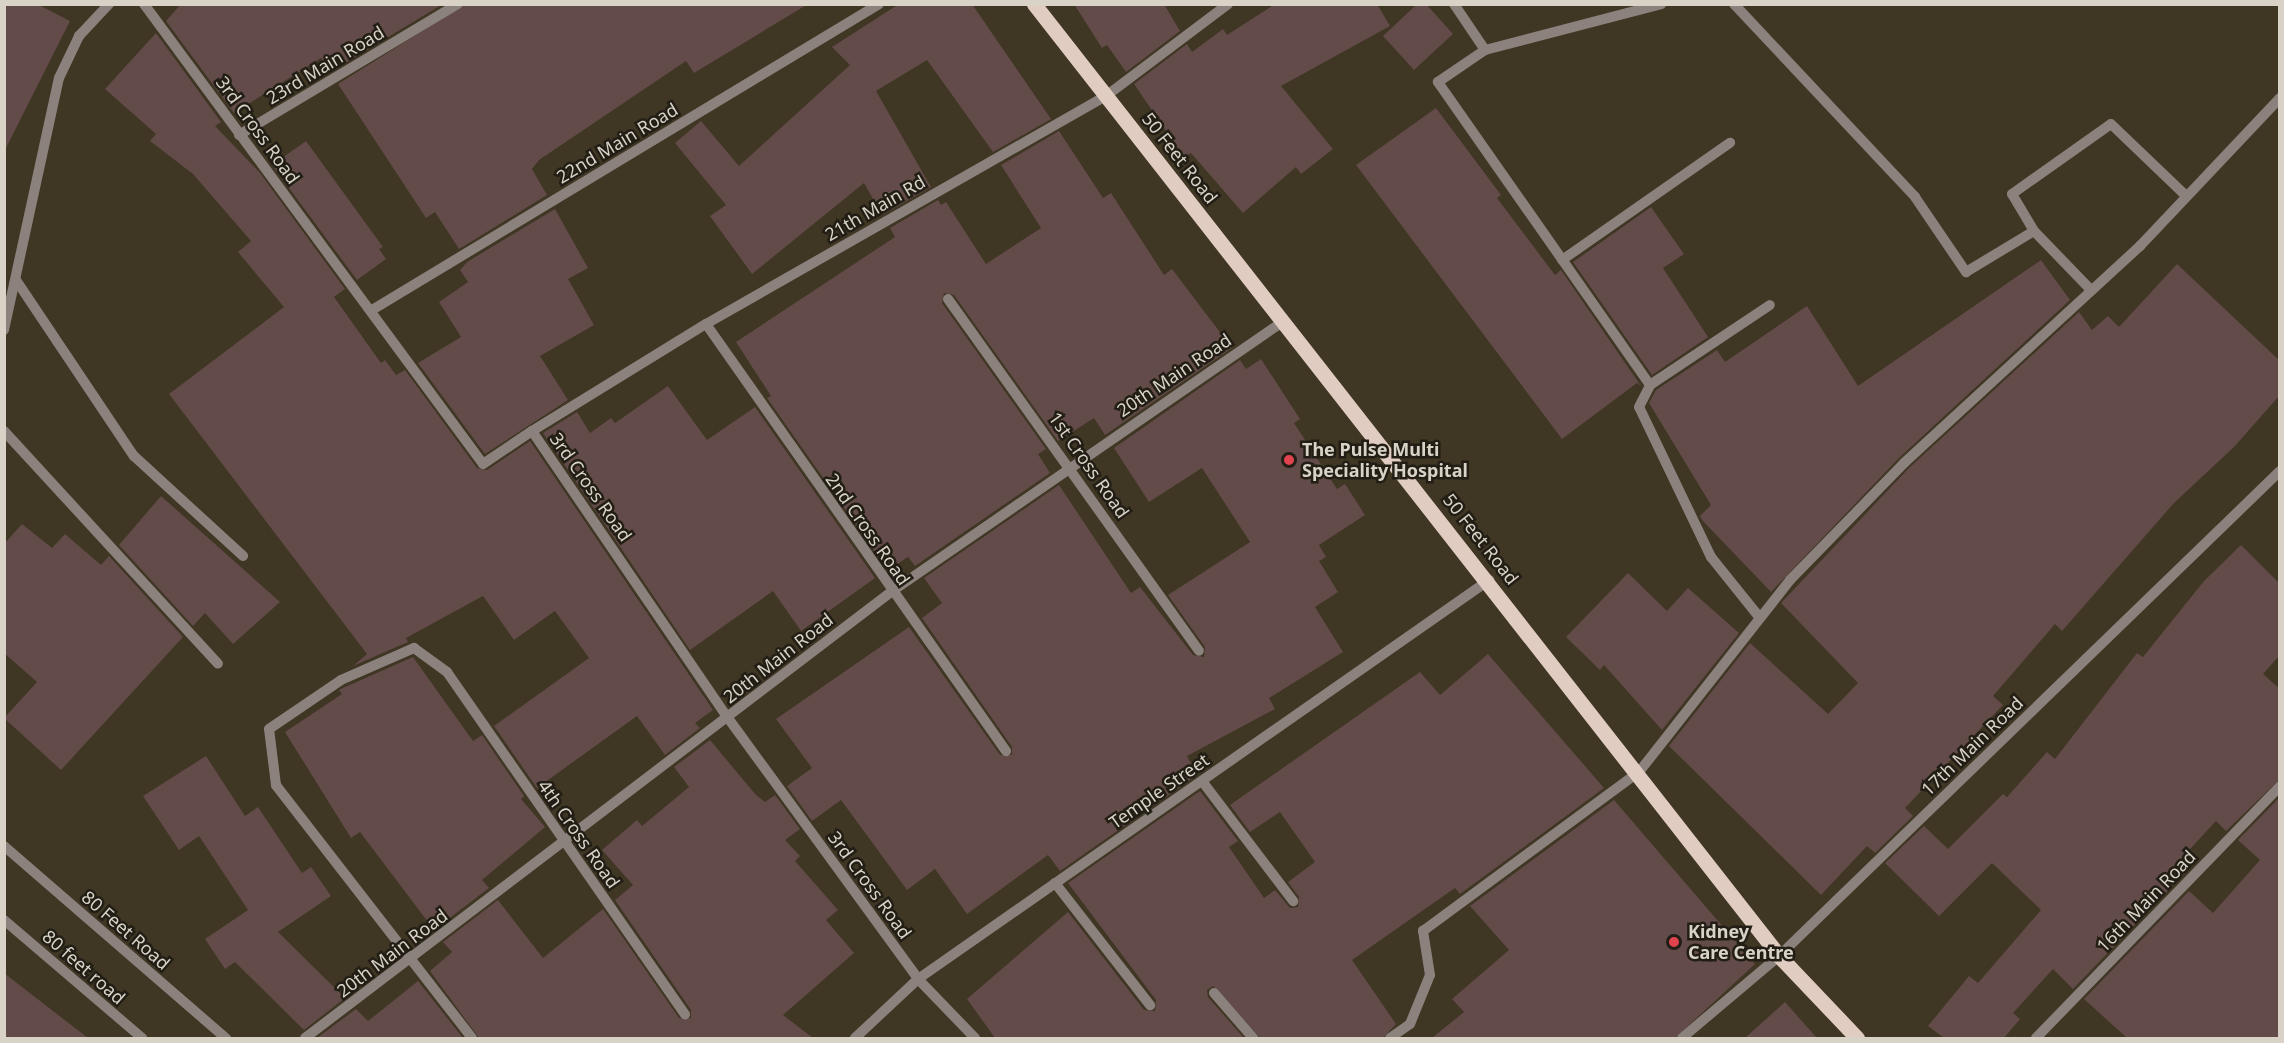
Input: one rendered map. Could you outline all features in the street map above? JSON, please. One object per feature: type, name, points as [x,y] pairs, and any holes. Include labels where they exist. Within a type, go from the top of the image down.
[{"type":"main road","name":"50 Feet Road","points":[[1034,4],[1489,580],[1779,956],[1857,1038]]},
{"type":"street","points":[[4,330],[59,78],[79,36],[109,4]]},
{"type":"street","name":"3rd Cross Road","points":[[144,4],[239,135],[372,310],[483,464],[532,431],[728,718],[918,980],[975,1038]]},
{"type":"street","name":"23rd Main Road","points":[[239,135],[458,4]]},
{"type":"street","name":"22nd Main Road","points":[[372,310],[879,4]]},
{"type":"street","name":"21th Main Rd","points":[[532,431],[706,324],[1106,96],[1228,4]]},
{"type":"street","points":[[1454,4],[1485,50]]},
{"type":"street","points":[[1650,385],[1438,82],[1485,50],[1660,4]]},
{"type":"street","points":[[1734,4],[1915,197],[1966,273],[2034,231]]},
{"type":"street","points":[[1390,1038],[1410,1024],[1430,975],[1423,931],[1639,772],[1790,580],[1904,464],[2091,290],[2280,98]]},
{"type":"street","points":[[2091,290],[2034,231],[2012,194],[2111,124],[2186,196]]},
{"type":"street","points":[[1562,260],[1730,143]]},
{"type":"street","points":[[16,280],[134,456],[243,556]]},
{"type":"street","name":"1st Cross Road","points":[[948,299],[1070,465],[1199,651]]},
{"type":"street","points":[[1760,618],[1712,557],[1640,407],[1650,385],[1770,305]]},
{"type":"street","name":"20th Main Road","points":[[305,1038],[565,843],[891,592],[1070,465],[1284,321]]},
{"type":"street","name":"2nd Cross Road","points":[[706,324],[891,592],[1006,752]]},
{"type":"street","points":[[4,431],[218,664]]},
{"type":"street","name":"17th Main Road","points":[[1682,1038],[1779,956],[2280,471]]},
{"type":"street","name":"Temple Street","points":[[855,1038],[918,980],[1489,580]]},
{"type":"street","name":"4th Cross Road","points":[[409,961],[276,785],[269,729],[341,680],[414,648],[447,672],[685,1014]]},
{"type":"street","points":[[1202,781],[1293,901]]},
{"type":"street","name":"16th Main Road","points":[[2036,1038],[2280,786]]},
{"type":"street","name":"80 Feet Road","points":[[4,846],[226,1038]]},
{"type":"street","points":[[1055,883],[1150,1005]]},
{"type":"street","name":"80 feet road","points":[[4,920],[142,1038]]},
{"type":"street","points":[[409,961],[472,1038]]},
{"type":"street","points":[[1214,993],[1253,1038]]},
{"type":"building","points":[[4,4],[37,4],[70,21],[4,152]]},
{"type":"building","points":[[181,4],[443,4],[330,72],[321,58],[234,113],[166,21]]},
{"type":"building","points":[[465,4],[808,4],[694,73],[686,61],[539,160],[532,169],[547,195],[459,249],[435,212],[426,218],[338,84]]},
{"type":"building","points":[[899,4],[972,4],[1051,119],[993,152],[927,60],[876,91],[931,187],[882,215],[864,183],[752,274],[710,216],[726,205],[675,143],[701,121],[739,166],[850,65],[832,47]]},
{"type":"building","points":[[1074,4],[1164,4],[1180,31],[1126,72],[1107,45],[1102,48]]},
{"type":"building","points":[[1275,4],[1377,4],[1390,26],[1281,86],[1333,149],[1301,174],[1296,167],[1243,213],[1191,153],[1184,157],[1134,84],[1187,44],[1192,52],[1223,29],[1227,35]]},
{"type":"building","points":[[1417,4],[1426,4],[1453,34],[1414,70],[1383,36]]},
{"type":"building","points":[[156,33],[221,122],[215,126],[260,173],[345,289],[334,297],[381,363],[385,360],[396,375],[405,370],[477,468],[487,470],[530,441],[713,710],[695,723],[700,728],[665,755],[637,716],[537,788],[494,726],[589,658],[555,611],[514,640],[483,596],[406,638],[408,642],[353,666],[367,654],[169,394],[284,307],[238,252],[251,241],[193,174],[150,141],[156,134],[105,89]]},
{"type":"building","points":[[1436,108],[1501,195],[1497,198],[1555,275],[1561,270],[1641,386],[1637,383],[1562,439],[1356,165]]},
{"type":"building","points":[[1059,131],[1103,198],[1111,193],[1164,275],[1172,269],[1232,348],[1105,435],[1094,418],[1058,441],[954,295],[944,293],[942,303],[1046,449],[1038,454],[1050,473],[915,566],[908,557],[888,570],[767,398],[771,396],[736,342],[895,237],[890,228],[938,200],[941,205],[946,202],[986,264],[1041,228],[1001,165]]},
{"type":"building","points":[[306,141],[383,247],[379,249],[386,259],[357,280],[272,165]]},
{"type":"building","points":[[1651,207],[1684,254],[1663,268],[1708,337],[1652,375],[1573,262]]},
{"type":"building","points":[[555,209],[588,268],[568,279],[594,325],[540,356],[568,400],[485,454],[418,363],[461,337],[439,302],[468,282],[460,270],[467,262]]},
{"type":"building","points":[[2041,260],[2070,300],[1899,458],[1771,592],[1702,520],[1700,516],[1711,505],[1649,403],[1656,390],[1717,350],[1725,362],[1807,306],[1858,386]]},
{"type":"building","points":[[2177,264],[2280,361],[2280,395],[2234,447],[2174,503],[2062,631],[2055,624],[1993,696],[2003,705],[1905,808],[1913,816],[1875,853],[1867,846],[1821,895],[1669,746],[1750,643],[1828,714],[1858,683],[1781,603],[1909,468],[2079,312],[2092,330],[2108,316],[2119,327]]},
{"type":"building","points":[[1261,359],[1300,419],[1294,423],[1337,489],[1345,484],[1365,515],[1319,545],[1326,557],[1319,561],[1338,592],[1315,607],[1343,652],[1269,698],[1275,709],[1187,756],[1197,775],[1060,871],[1048,855],[967,914],[935,869],[907,890],[841,800],[812,821],[787,786],[812,768],[776,719],[909,627],[1000,755],[1012,755],[1012,747],[922,618],[942,603],[924,578],[1059,485],[1131,593],[1140,587],[1193,655],[1204,657],[1205,647],[1168,595],[1250,542],[1202,468],[1149,502],[1114,448],[1240,360],[1246,369]]},
{"type":"building","points":[[668,386],[707,440],[755,407],[875,578],[801,631],[773,591],[690,650],[543,433],[577,412],[590,433],[611,418],[615,423]]},
{"type":"building","points":[[161,496],[280,602],[233,644],[205,613],[193,626],[119,545]]},
{"type":"building","points":[[22,524],[52,548],[65,534],[101,565],[109,556],[183,637],[61,770],[4,718],[37,682],[4,653],[4,544]]},
{"type":"building","points":[[2241,545],[2280,584],[2280,655],[2263,674],[2280,689],[2280,779],[2226,831],[2216,821],[2168,873],[2177,881],[2073,989],[2053,969],[2013,1013],[2020,1019],[2004,1038],[1944,1038],[1928,1026],[1969,976],[1978,983],[2041,910],[1992,863],[1939,916],[1885,863],[1924,826],[1948,849],[2003,794],[2007,797],[2047,752],[2055,759],[2137,653],[2143,657],[2204,581]]},
{"type":"building","points":[[1628,573],[1667,611],[1688,588],[1739,633],[1662,730],[1604,665],[1600,670],[1566,637]]},
{"type":"building","points":[[1488,654],[1604,788],[1460,894],[1455,888],[1352,960],[1396,1024],[1383,1038],[1260,1038],[1213,986],[1207,990],[1208,997],[1244,1038],[995,1038],[967,999],[1068,912],[1144,1010],[1155,1011],[1156,1000],[1068,883],[1200,791],[1238,841],[1229,847],[1264,898],[1275,890],[1290,908],[1298,907],[1299,897],[1288,882],[1315,862],[1280,812],[1250,832],[1230,805],[1420,672],[1440,695]]},
{"type":"building","points":[[413,657],[473,741],[482,735],[524,796],[521,799],[545,827],[482,880],[489,888],[434,930],[360,832],[351,838],[285,732],[342,694],[339,690]]},
{"type":"building","points":[[710,740],[756,795],[765,802],[775,795],[800,829],[785,840],[800,856],[795,861],[838,910],[826,920],[854,953],[783,1015],[813,1038],[479,1038],[430,971],[452,952],[443,942],[498,900],[543,958],[603,909],[679,1018],[691,1018],[691,1010],[615,900],[633,885],[602,850],[637,820],[642,826],[689,787],[674,767]]},
{"type":"building","points":[[206,756],[245,816],[258,807],[302,873],[311,867],[331,896],[278,932],[345,998],[304,1030],[235,962],[225,969],[205,939],[248,910],[199,836],[179,850],[143,796]]},
{"type":"building","points":[[2280,797],[2280,1038],[2127,1038],[2084,999],[2189,891],[2213,913],[2260,860],[2238,840]]},
{"type":"building","points":[[1614,800],[1755,964],[1675,1038],[1432,1038],[1464,1012],[1452,999],[1509,950],[1470,906]]},
{"type":"building","points":[[4,973],[88,1038],[4,1038]]},
{"type":"building","points":[[418,981],[463,1038],[317,1038],[356,1009],[368,1021]]},
{"type":"building","points":[[1785,1002],[1817,1038],[1745,1038]]},
{"type":"place","name":"The Pulse Multi Speciality Hospital","points":[[1289,460]]},
{"type":"place","name":"Kidney Care Centre","points":[[1674,942]]}]
